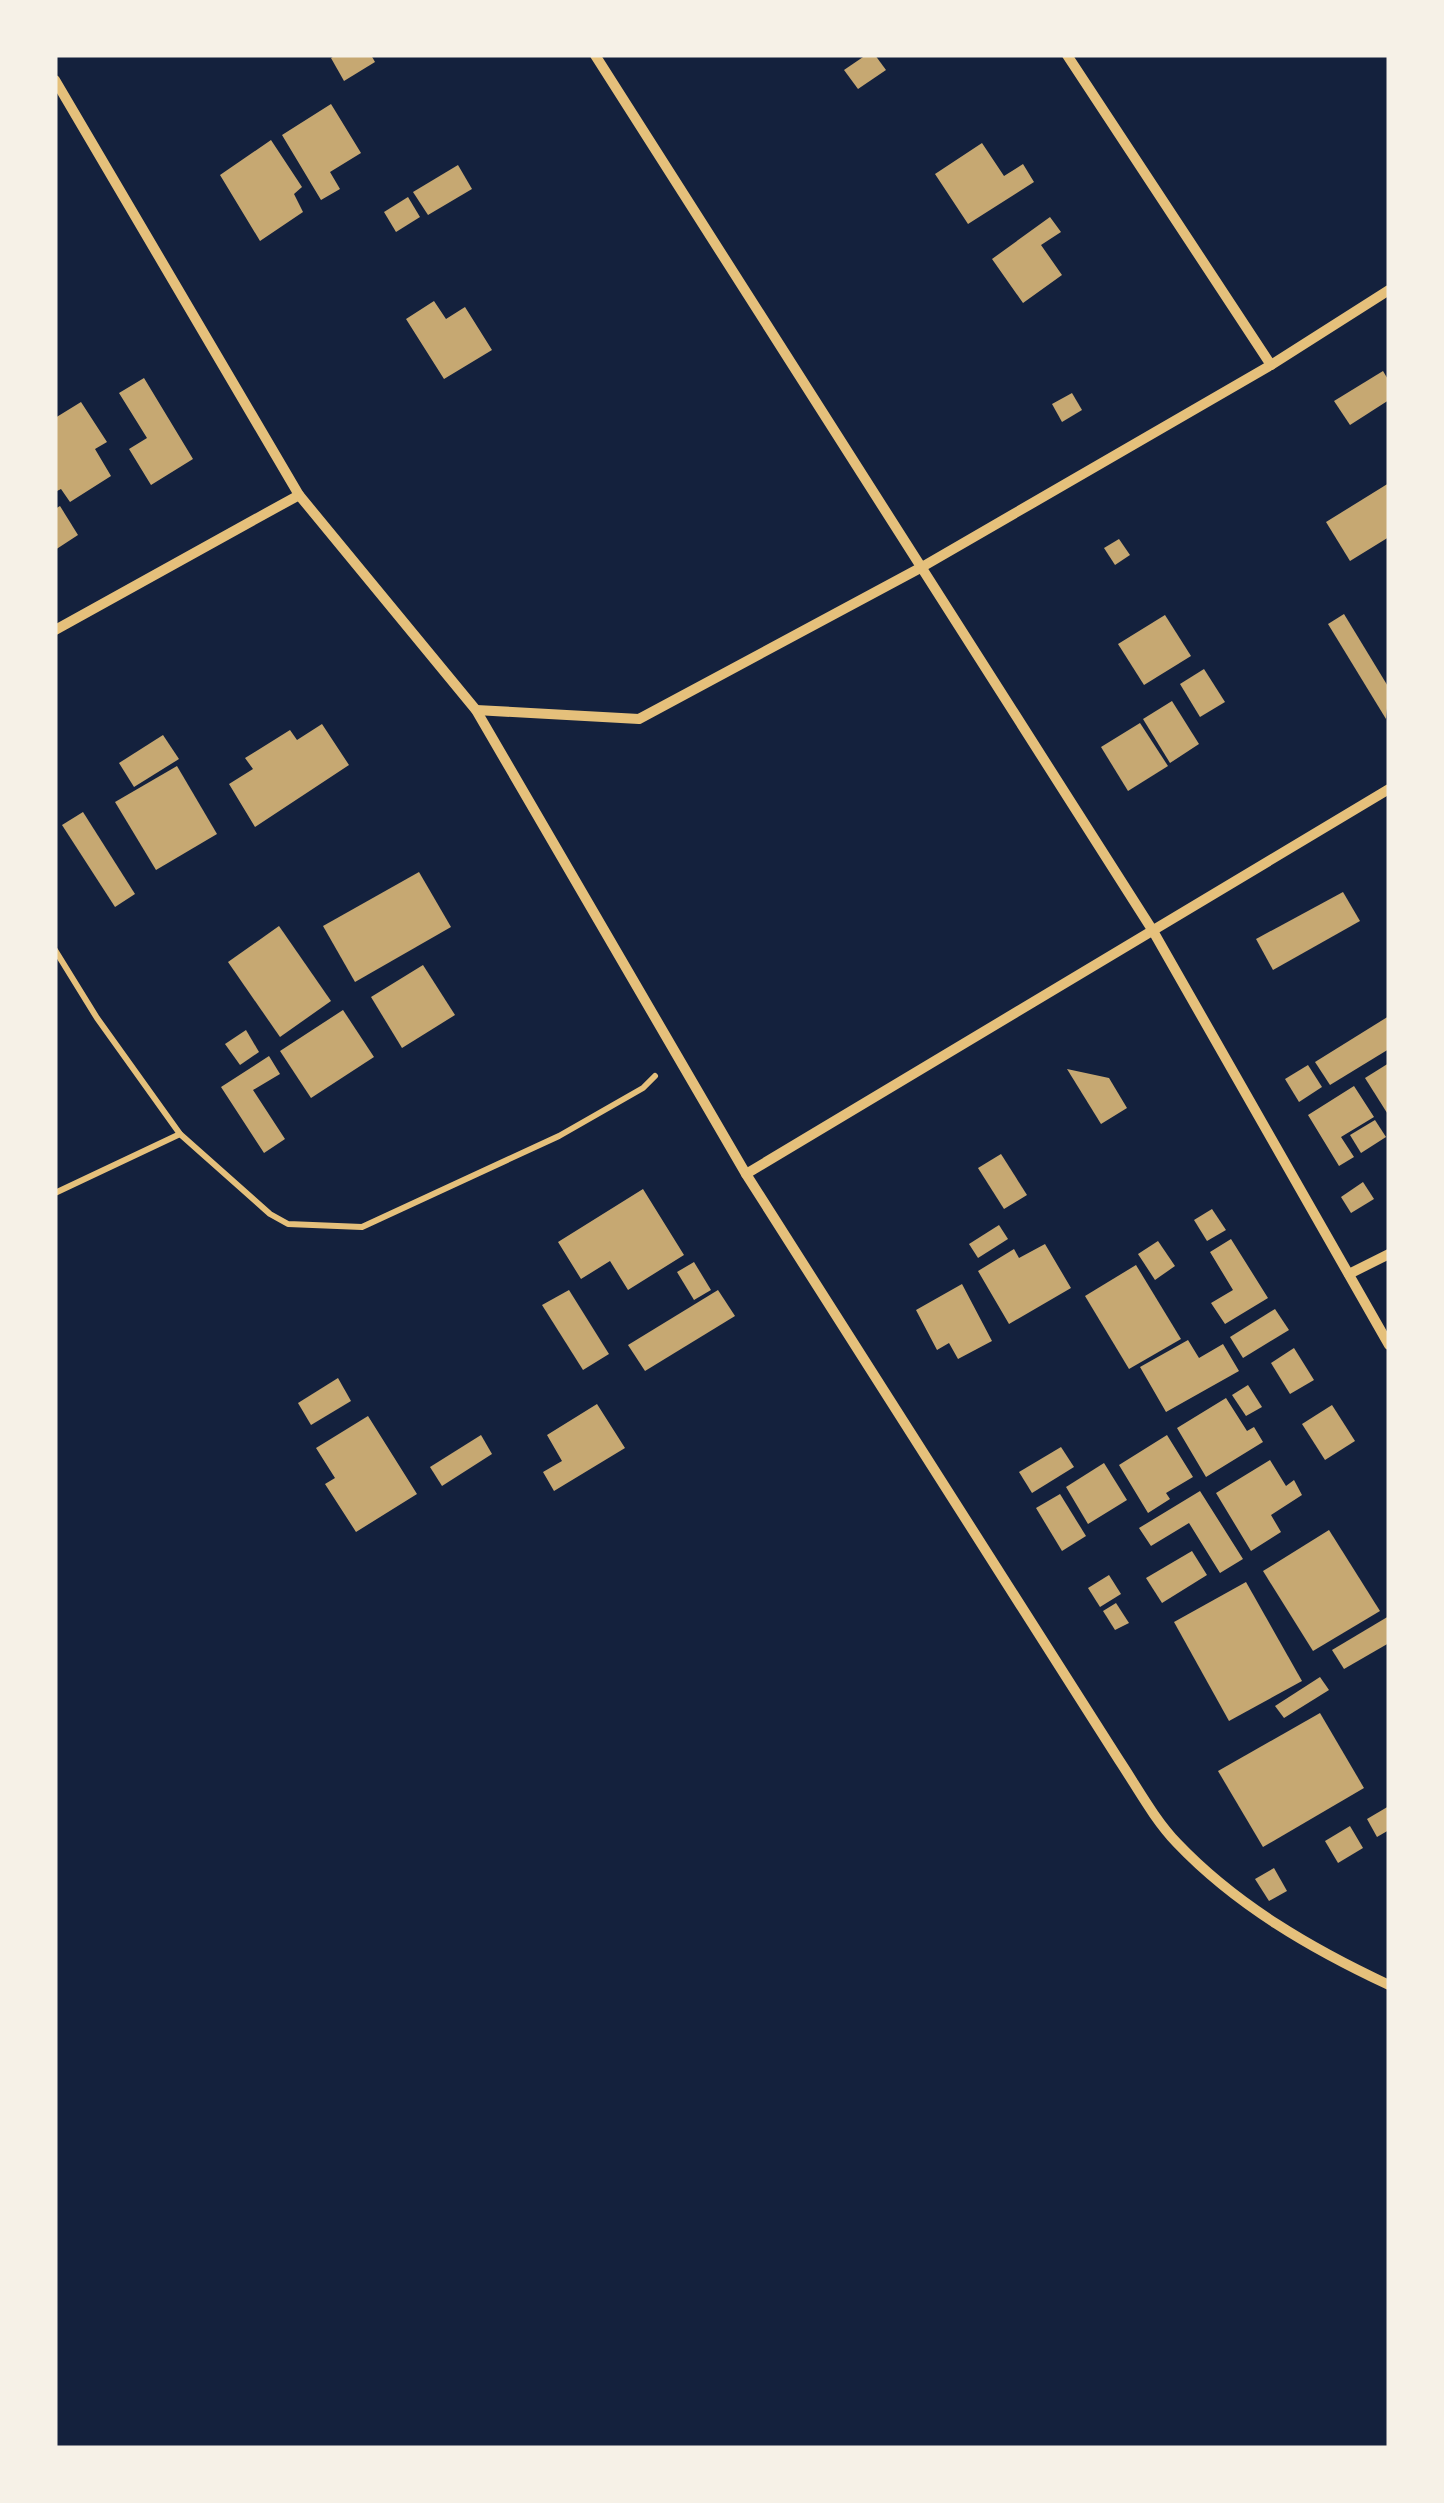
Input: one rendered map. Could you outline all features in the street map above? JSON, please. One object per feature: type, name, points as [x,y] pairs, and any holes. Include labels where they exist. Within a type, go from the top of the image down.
[{"type":"street","points":[[595,55],[1153,931],[1389,1345]]},
{"type":"street","points":[[1067,55],[1271,366]]},
{"type":"street","points":[[55,80],[299,494],[476,710],[746,1174],[1119,1760],[1174,1840],[1236,1899],[1350,1967],[1389,1985]]},
{"type":"street","points":[[55,109],[67,101]]},
{"type":"street","points":[[476,710],[640,719],[922,568],[1271,366],[1389,290]]},
{"type":"street","points":[[55,630],[299,494]]},
{"type":"street","points":[[746,1174],[1389,789]]},
{"type":"street","points":[[1349,1274],[1389,1254]]},
{"type":"path","points":[[55,950],[97,1018],[180,1134],[270,1214],[288,1224],[362,1227],[559,1136],[643,1088],[674,1056]]},
{"type":"path","points":[[55,1193],[180,1134]]},
{"type":"building","points":[[371,55],[375,62],[344,81],[331,58]]},
{"type":"building","points":[[866,55],[875,55],[886,70],[858,89],[844,70]]},
{"type":"building","points":[[331,104],[361,153],[330,172],[340,189],[321,200],[282,135]]},
{"type":"building","points":[[271,140],[302,187],[294,194],[303,212],[260,241],[220,175]]},
{"type":"building","points":[[982,143],[1004,176],[1023,164],[1034,182],[968,224],[935,174]]},
{"type":"building","points":[[458,165],[472,189],[428,215],[413,192]]},
{"type":"building","points":[[408,197],[420,217],[396,232],[384,212]]},
{"type":"building","points":[[1050,217],[1061,232],[1041,245],[1062,275],[1023,303],[992,259]]},
{"type":"building","points":[[434,301],[446,319],[465,307],[492,350],[444,379],[406,319]]},
{"type":"building","points":[[1383,371],[1389,381],[1389,400],[1350,425],[1334,401]]},
{"type":"building","points":[[144,378],[193,459],[151,485],[129,449],[147,438],[119,393]]},
{"type":"building","points":[[1072,393],[1082,410],[1062,422],[1052,404]]},
{"type":"building","points":[[81,402],[107,442],[95,449],[111,476],[70,502],[61,489],[55,492],[55,418]]},
{"type":"building","points":[[1389,483],[1389,537],[1350,561],[1326,522]]},
{"type":"building","points":[[60,506],[78,535],[55,550],[55,509]]},
{"type":"building","points":[[1119,539],[1130,555],[1115,565],[1104,548]]},
{"type":"building","points":[[1344,614],[1389,688],[1386,719],[1328,624]]},
{"type":"building","points":[[1165,615],[1191,656],[1144,685],[1118,644]]},
{"type":"building","points":[[1204,669],[1225,702],[1200,717],[1180,684]]},
{"type":"building","points":[[1172,701],[1199,744],[1170,763],[1143,719]]},
{"type":"building","points":[[1140,723],[1168,766],[1128,791],[1101,747]]},
{"type":"building","points":[[322,724],[349,765],[255,827],[229,784],[253,769],[245,758],[290,730],[297,740]]},
{"type":"building","points":[[163,735],[179,759],[134,787],[119,763]]},
{"type":"building","points":[[177,766],[217,834],[156,870],[115,802]]},
{"type":"building","points":[[83,812],[135,894],[115,907],[62,825]]},
{"type":"building","points":[[419,872],[451,927],[355,982],[323,926]]},
{"type":"building","points":[[1343,892],[1360,921],[1273,970],[1256,939]]},
{"type":"building","points":[[279,926],[331,1001],[280,1037],[228,962]]},
{"type":"building","points":[[423,965],[455,1015],[402,1048],[371,997]]},
{"type":"building","points":[[343,1010],[374,1057],[311,1098],[280,1051]]},
{"type":"building","points":[[1389,1016],[1389,1049],[1330,1085],[1315,1062]]},
{"type":"building","points":[[246,1030],[259,1052],[240,1065],[225,1044]]},
{"type":"building","points":[[269,1056],[280,1074],[253,1090],[285,1139],[264,1153],[221,1087]]},
{"type":"building","points":[[1389,1063],[1389,1116],[1365,1078]]},
{"type":"building","points":[[1308,1065],[1322,1087],[1299,1102],[1285,1079]]},
{"type":"building","points":[[1067,1069],[1109,1078],[1127,1108],[1101,1124]]},
{"type":"building","points":[[1354,1086],[1374,1117],[1341,1137],[1354,1157],[1339,1166],[1308,1115]]},
{"type":"building","points":[[1375,1120],[1386,1137],[1361,1153],[1350,1135]]},
{"type":"building","points":[[1001,1154],[1027,1195],[1004,1209],[978,1168]]},
{"type":"building","points":[[1363,1182],[1374,1199],[1351,1213],[1341,1197]]},
{"type":"building","points":[[643,1189],[684,1255],[628,1290],[610,1261],[581,1279],[558,1242]]},
{"type":"building","points":[[1212,1209],[1226,1230],[1207,1241],[1194,1220]]},
{"type":"building","points":[[999,1225],[1008,1239],[978,1258],[969,1244]]},
{"type":"building","points":[[1231,1239],[1268,1298],[1225,1324],[1211,1303],[1233,1290],[1210,1252]]},
{"type":"building","points":[[1158,1241],[1175,1266],[1155,1280],[1138,1254]]},
{"type":"building","points":[[1045,1244],[1071,1288],[1009,1324],[978,1271],[1014,1249],[1019,1258]]},
{"type":"building","points":[[694,1262],[711,1290],[694,1300],[677,1272]]},
{"type":"building","points":[[1136,1265],[1181,1339],[1129,1369],[1085,1296]]},
{"type":"building","points":[[962,1284],[992,1341],[958,1359],[949,1343],[937,1350],[916,1310]]},
{"type":"building","points":[[569,1290],[609,1354],[583,1370],[542,1305]]},
{"type":"building","points":[[718,1290],[735,1316],[645,1371],[628,1345]]},
{"type":"building","points":[[1275,1309],[1289,1330],[1243,1358],[1230,1337]]},
{"type":"building","points":[[1188,1340],[1199,1358],[1223,1344],[1239,1371],[1166,1412],[1140,1367]]},
{"type":"building","points":[[1294,1348],[1314,1380],[1290,1394],[1271,1363]]},
{"type":"building","points":[[338,1378],[351,1401],[311,1425],[298,1403]]},
{"type":"building","points":[[1248,1385],[1262,1407],[1246,1416],[1232,1395]]},
{"type":"building","points":[[1226,1398],[1247,1431],[1254,1427],[1263,1442],[1206,1477],[1177,1428]]},
{"type":"building","points":[[597,1404],[625,1448],[554,1491],[543,1472],[562,1461],[547,1435]]},
{"type":"building","points":[[1332,1405],[1355,1441],[1325,1460],[1302,1424]]},
{"type":"building","points":[[368,1416],[417,1494],[356,1532],[325,1484],[335,1478],[316,1448]]},
{"type":"building","points":[[481,1435],[492,1454],[442,1486],[430,1467]]},
{"type":"building","points":[[1167,1435],[1193,1477],[1166,1493],[1170,1499],[1148,1513],[1119,1465]]},
{"type":"building","points":[[1061,1447],[1074,1467],[1032,1493],[1019,1472]]},
{"type":"building","points":[[1270,1460],[1286,1486],[1294,1480],[1302,1495],[1271,1515],[1281,1532],[1251,1551],[1216,1493]]},
{"type":"building","points":[[1104,1463],[1127,1500],[1088,1524],[1066,1487]]},
{"type":"building","points":[[1200,1491],[1243,1559],[1220,1573],[1189,1523],[1151,1546],[1139,1528]]},
{"type":"building","points":[[1060,1494],[1086,1536],[1062,1551],[1036,1508]]},
{"type":"building","points":[[1329,1530],[1380,1611],[1313,1651],[1263,1571]]},
{"type":"building","points":[[1192,1551],[1207,1575],[1162,1603],[1146,1578]]},
{"type":"building","points":[[1109,1575],[1121,1594],[1100,1607],[1088,1588]]},
{"type":"building","points":[[1246,1582],[1302,1681],[1229,1721],[1174,1622]]},
{"type":"building","points":[[1116,1603],[1129,1623],[1115,1630],[1103,1611]]},
{"type":"building","points":[[1389,1616],[1389,1643],[1344,1669],[1332,1650]]},
{"type":"building","points":[[1320,1677],[1329,1690],[1284,1718],[1275,1706]]},
{"type":"building","points":[[1320,1713],[1364,1788],[1263,1847],[1218,1771]]},
{"type":"building","points":[[1389,1806],[1389,1830],[1377,1837],[1367,1819]]},
{"type":"building","points":[[1350,1826],[1363,1848],[1338,1863],[1325,1841]]},
{"type":"building","points":[[1274,1868],[1287,1891],[1269,1901],[1255,1879]]}]
